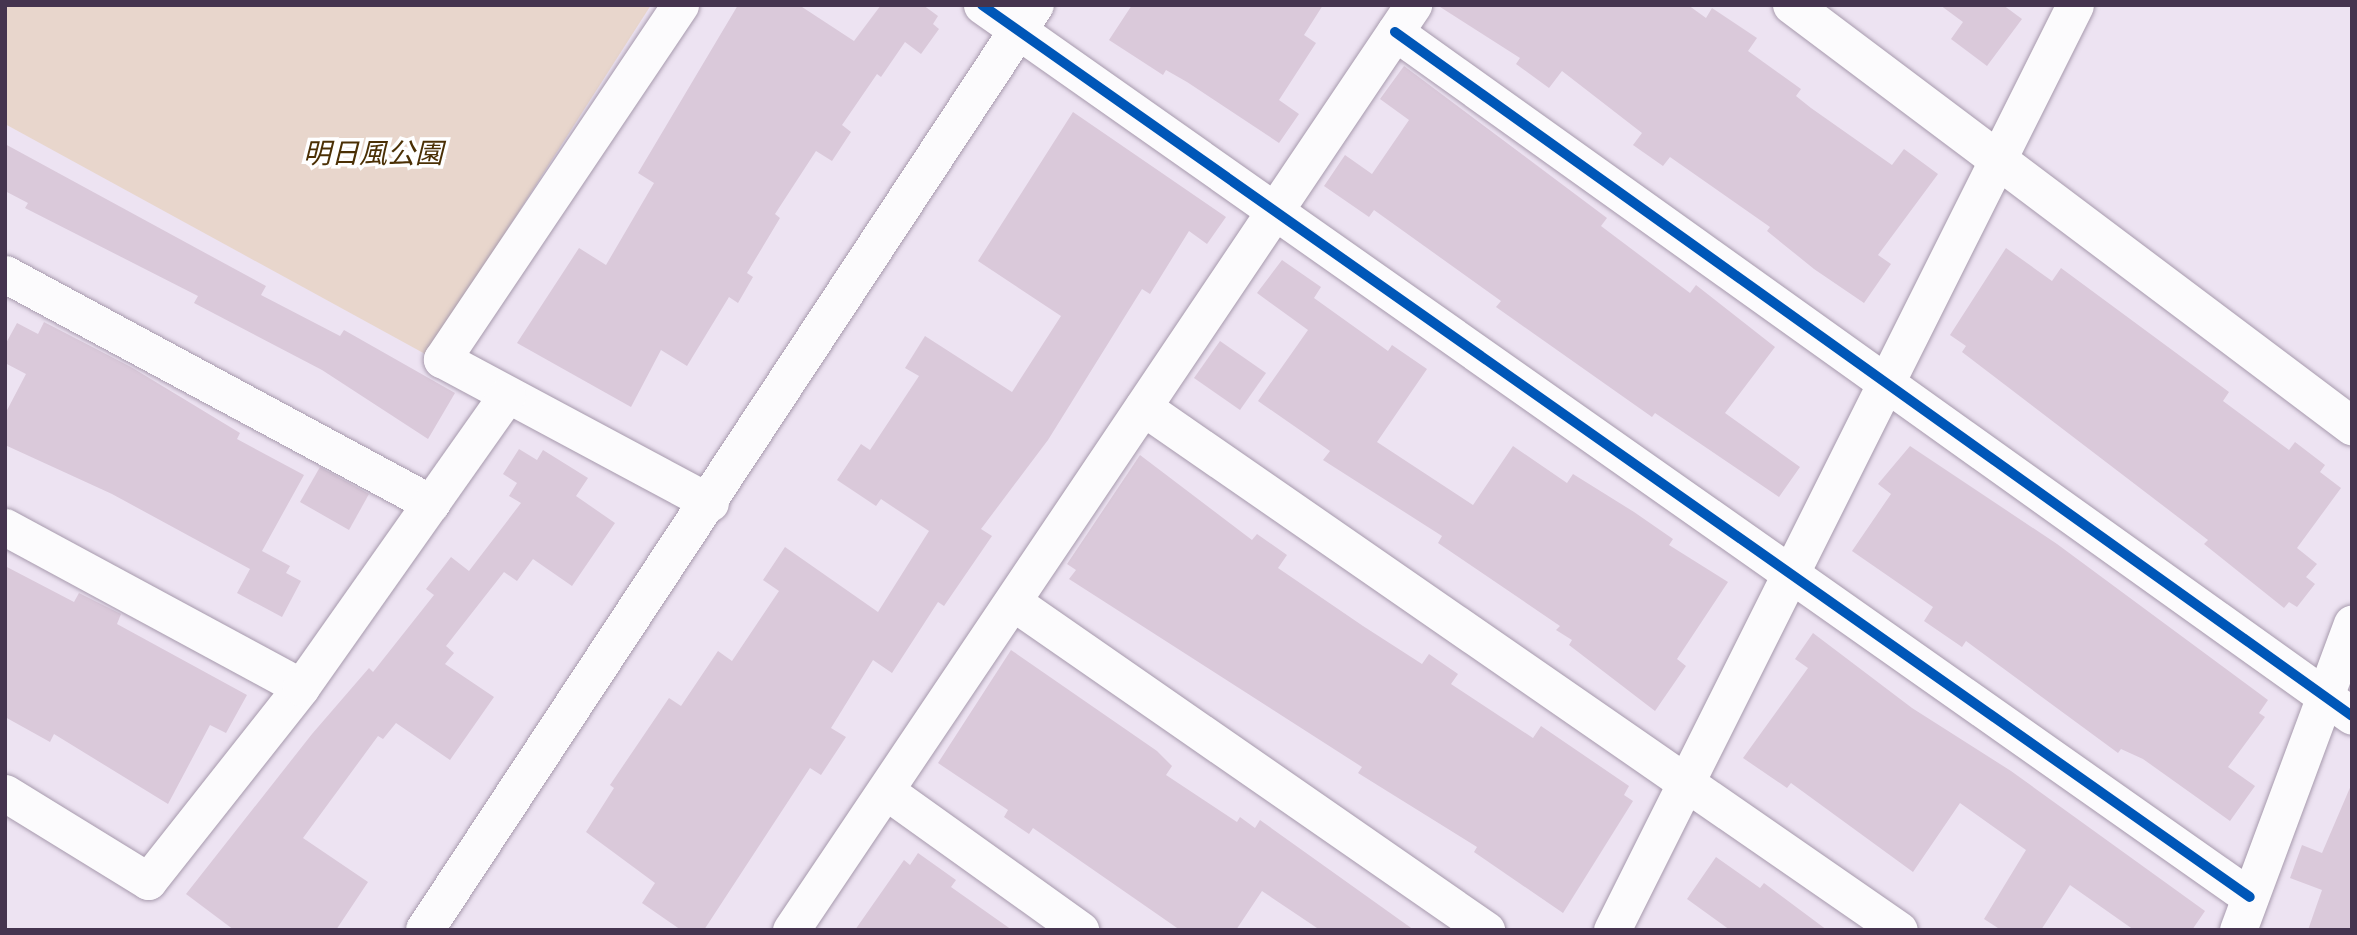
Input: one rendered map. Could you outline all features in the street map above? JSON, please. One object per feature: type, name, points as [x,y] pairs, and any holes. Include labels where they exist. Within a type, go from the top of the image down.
[{"type":"street","points":[[680,5],[442,359],[710,503]]},
{"type":"street","points":[[982,5],[1026,18],[1272,213],[1789,575],[2244,914],[2338,706],[2352,623]]},
{"type":"street","points":[[1792,5],[2352,426]]},
{"type":"street","points":[[1612,930],[2075,5]]},
{"type":"street","points":[[425,930],[710,503],[1026,18]]},
{"type":"street","points":[[791,930],[1404,18],[1886,380],[2338,706]]},
{"type":"street","points":[[5,274],[431,503]]},
{"type":"street","points":[[5,793],[148,881],[301,687],[507,395]]},
{"type":"street","points":[[1143,407],[1899,930]]},
{"type":"street","points":[[5,527],[301,687]]},
{"type":"street","points":[[1013,601],[1486,930]]},
{"type":"street","points":[[886,791],[1080,930]]},
{"type":"green space","name":"明日風公園","points":[[5,5],[651,5],[427,355],[5,124]]},
{"type":"building","points":[[738,5],[799,5],[854,41],[881,5],[923,5],[938,16],[933,24],[939,29],[921,54],[905,42],[881,77],[877,74],[842,125],[851,132],[832,161],[816,151],[775,214],[780,218],[747,273],[753,277],[738,303],[729,297],[687,366],[661,350],[631,407],[517,343],[579,248],[606,265],[654,183],[638,173]]},
{"type":"building","points":[[1132,5],[1323,5],[1304,35],[1316,43],[1279,100],[1299,114],[1279,143],[1187,82],[1166,70],[1163,75],[1109,40]]},
{"type":"building","points":[[1437,5],[1688,5],[1706,18],[1712,8],[1757,38],[1748,51],[1801,89],[1796,96],[1811,108],[1892,165],[1904,149],[1938,174],[1878,255],[1891,264],[1864,303],[1814,269],[1767,231],[1770,227],[1670,157],[1663,166],[1633,145],[1642,133],[1562,71],[1549,88],[1516,64],[1520,58]]},
{"type":"building","points":[[1940,5],[2003,5],[2022,19],[1987,66],[1951,39],[1963,22]]},
{"type":"building","points":[[1404,66],[1607,218],[1601,226],[1690,293],[1696,285],[1775,347],[1725,413],[1800,467],[1779,497],[1655,413],[1652,417],[1496,307],[1501,301],[1374,210],[1369,217],[1324,186],[1345,155],[1372,174],[1409,120],[1380,99]]},
{"type":"building","points":[[1073,112],[1226,217],[1207,244],[1189,231],[1150,294],[1142,289],[1048,440],[981,529],[992,536],[944,606],[938,602],[892,673],[873,660],[831,728],[846,737],[821,775],[810,768],[704,930],[681,930],[642,903],[655,883],[586,832],[614,788],[610,785],[669,698],[681,706],[718,651],[732,661],[779,591],[763,580],[785,547],[878,612],[929,531],[881,499],[876,506],[837,480],[861,444],[870,450],[919,376],[905,368],[925,336],[1012,392],[1061,316],[978,261]]},
{"type":"building","points":[[5,144],[266,286],[261,295],[340,336],[344,330],[455,393],[428,439],[322,370],[194,303],[198,296],[25,208],[28,203],[5,191]]},
{"type":"building","points":[[2006,248],[2052,281],[2061,268],[2229,392],[2223,401],[2289,450],[2295,442],[2325,465],[2320,472],[2341,488],[2297,548],[2317,564],[2306,577],[2315,584],[2297,607],[2289,602],[2284,608],[2204,544],[2208,540],[1962,352],[1966,346],[1950,335]]},
{"type":"building","points":[[1282,260],[1321,287],[1314,298],[1388,351],[1392,345],[1427,369],[1377,442],[1473,505],[1513,446],[1567,483],[1573,474],[1634,512],[1673,539],[1669,545],[1728,582],[1677,659],[1686,666],[1655,711],[1569,645],[1572,640],[1556,630],[1560,626],[1438,543],[1442,536],[1323,460],[1330,451],[1258,401],[1308,330],[1257,293]]},
{"type":"building","points":[[44,322],[131,367],[240,433],[237,439],[304,475],[262,551],[290,566],[286,573],[301,581],[282,617],[237,593],[250,569],[112,494],[5,445],[5,414],[26,374],[5,363],[5,345],[17,323],[38,334]]},
{"type":"building","points":[[1220,341],[1266,373],[1240,410],[1194,378]]},
{"type":"building","points":[[1910,446],[2057,544],[2268,700],[2259,713],[2265,717],[2228,767],[2255,786],[2230,821],[2143,759],[2121,749],[2118,753],[1966,641],[1962,647],[1924,621],[1933,607],[1852,551],[1891,494],[1878,484]]},
{"type":"building","points":[[519,449],[537,460],[543,450],[588,478],[576,496],[615,523],[572,586],[533,559],[517,581],[504,572],[446,646],[454,653],[445,664],[494,697],[450,760],[396,723],[383,739],[378,736],[303,838],[368,882],[336,930],[234,930],[186,894],[312,734],[369,668],[373,672],[434,595],[426,589],[451,557],[469,571],[521,503],[509,496],[517,483],[503,474]]},
{"type":"building","points":[[1140,455],[1252,540],[1257,534],[1287,555],[1278,568],[1363,626],[1422,664],[1429,654],[1458,674],[1451,684],[1533,738],[1541,726],[1629,786],[1624,795],[1633,801],[1563,913],[1474,852],[1477,847],[1358,773],[1362,767],[1069,579],[1076,570],[1067,564]]},
{"type":"building","points":[[320,467],[369,494],[349,530],[300,502]]},
{"type":"building","points":[[5,566],[74,602],[79,593],[121,614],[117,624],[247,695],[226,733],[210,725],[168,804],[54,734],[50,742],[5,717]]},
{"type":"building","points":[[1813,633],[1912,708],[2011,771],[2205,911],[2192,930],[2134,930],[2070,885],[2041,930],[2001,930],[1984,919],[2026,850],[1960,803],[1913,872],[1791,783],[1787,788],[1743,758],[1808,668],[1795,659]]},
{"type":"building","points":[[1011,650],[1157,751],[1172,766],[1166,775],[1237,822],[1240,817],[1255,828],[1260,820],[1414,930],[1320,930],[1262,891],[1236,930],[1180,930],[1033,828],[1029,834],[1004,817],[1008,810],[938,763]]},
{"type":"building","points":[[2352,783],[2352,930],[2308,930],[2322,890],[2290,878],[2302,845],[2322,853]]},
{"type":"building","points":[[918,853],[956,880],[951,887],[1012,930],[855,930],[904,860],[910,865]]},
{"type":"building","points":[[1716,857],[1760,888],[1764,883],[1827,930],[1730,930],[1687,899]]},
{"type":"cycle path","points":[[982,5],[2250,897]]},
{"type":"cycle path","points":[[1395,32],[2352,716]]}]
